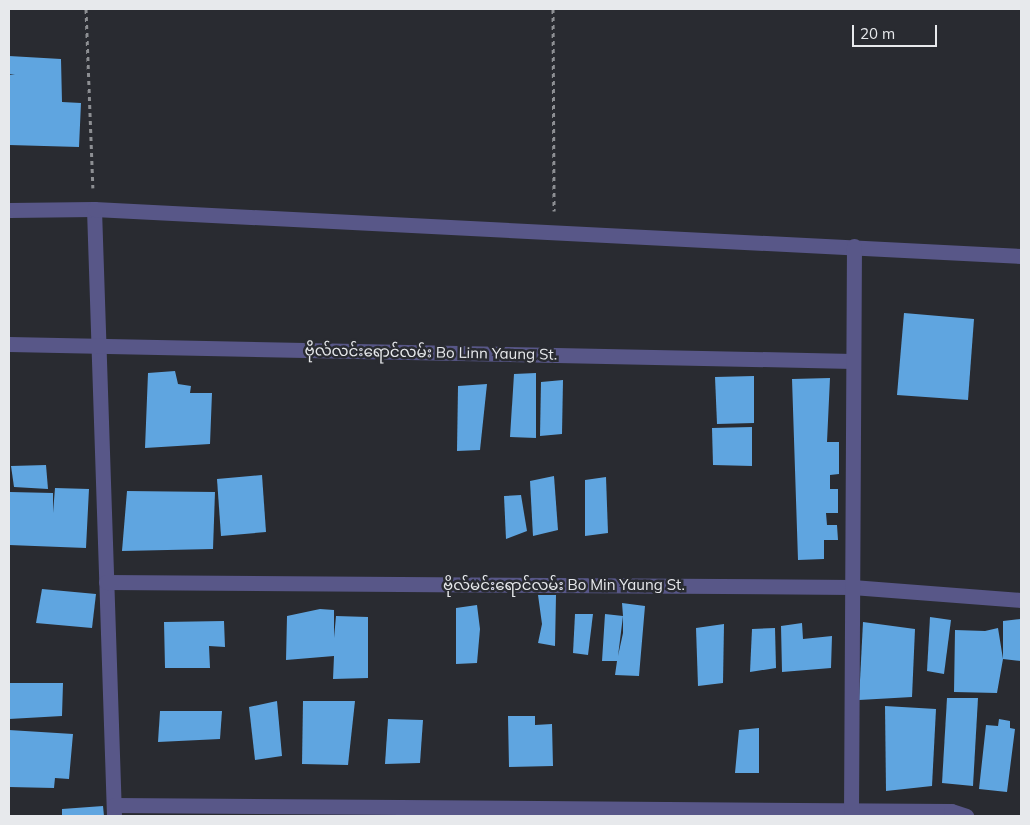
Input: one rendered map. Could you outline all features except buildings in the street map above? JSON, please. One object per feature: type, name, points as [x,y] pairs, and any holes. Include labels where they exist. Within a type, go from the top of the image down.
[{"type":"street","points":[[9,210],[94,209],[854,246],[1021,256]]},
{"type":"street","points":[[94,209],[114,810],[851,814],[951,812],[966,816]]},
{"type":"street","points":[[851,814],[854,246]]},
{"type":"street","name":"ဗိုလ်လင်းရောင်လမ်း Bo Linn Yaung St.","points":[[9,344],[98,344],[853,361]]},
{"type":"street","name":"ဗိုလ်မင်းရောင်လမ်း Bo Min Yaung St.","points":[[106,582],[852,587],[1021,600]]},
{"type":"path","points":[[86,9],[94,209]]},
{"type":"path","points":[[553,9],[554,231]]}]
